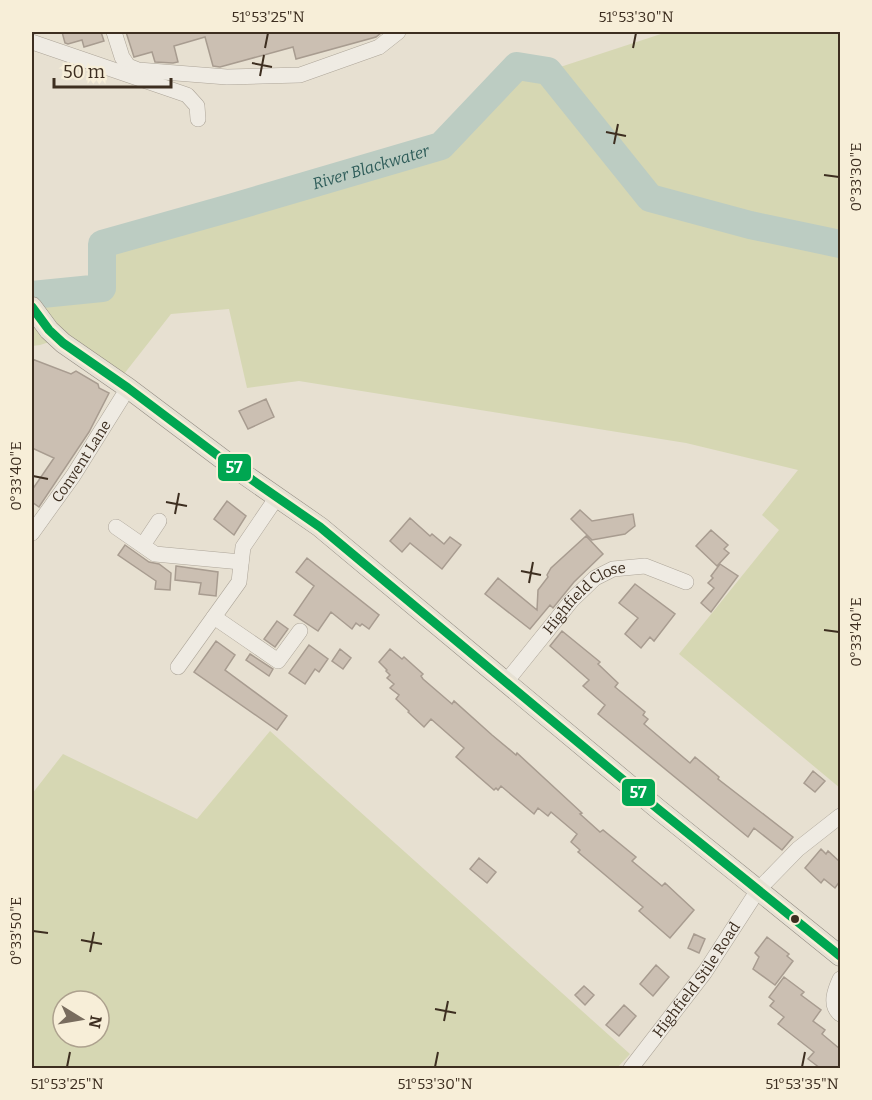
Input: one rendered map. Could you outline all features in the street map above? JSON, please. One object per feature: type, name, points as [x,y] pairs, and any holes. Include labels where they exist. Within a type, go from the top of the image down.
[{"type":"main road","points":[[32,308],[49,330],[63,343],[320,527],[840,956]]},
{"type":"street","points":[[114,32],[122,57],[128,66],[138,70],[227,77],[300,75],[380,47],[398,32]]},
{"type":"street","points":[[32,42],[187,95],[197,105],[198,119]]},
{"type":"street","name":"Convent Lane","points":[[32,533],[73,476],[128,388]]},
{"type":"street","points":[[178,668],[239,582],[243,547],[277,497]]},
{"type":"street","points":[[143,545],[159,521]]},
{"type":"street","points":[[116,527],[155,554],[241,562]]},
{"type":"street","name":"Highfield Close","points":[[506,682],[572,600],[595,578],[613,569],[645,566],[686,582]]},
{"type":"street","points":[[214,617],[278,661],[300,632]]},
{"type":"street","name":"Highfield Stile Road","points":[[631,1068],[705,972],[758,890],[798,849],[840,816]]},
{"type":"street","points":[[840,980],[834,994],[834,1003],[836,1011],[840,1014]]},
{"type":"green space","points":[[667,32],[840,32],[840,788],[679,654],[779,530],[762,515],[798,470],[686,443],[299,381],[247,388],[229,309],[171,314],[124,374],[62,338],[32,346],[32,295],[102,288],[102,244],[441,146],[517,66],[548,71]]},
{"type":"green space","points":[[270,731],[630,1054],[617,1068],[32,1068],[32,794],[63,754],[197,819]]},
{"type":"building","points":[[62,32],[101,32],[104,41],[84,47],[82,40],[68,44],[65,43]]},
{"type":"building","points":[[126,32],[381,33],[376,37],[296,59],[293,47],[220,67],[213,66],[205,37],[174,46],[178,62],[155,62],[152,52],[134,57]]},
{"type":"building","points":[[32,359],[71,374],[76,371],[109,393],[89,432],[39,507],[32,502],[32,490],[54,458],[32,448]]},
{"type":"building","points":[[266,399],[274,417],[248,429],[239,411]]},
{"type":"building","points":[[227,501],[246,516],[234,535],[214,519]]},
{"type":"building","points":[[580,510],[592,521],[633,514],[635,526],[625,534],[592,540],[571,519]]},
{"type":"building","points":[[410,518],[430,536],[432,534],[444,544],[450,537],[461,545],[442,569],[410,543],[402,552],[390,541]]},
{"type":"building","points":[[711,530],[728,545],[724,549],[729,553],[717,566],[696,546]]},
{"type":"building","points":[[586,536],[603,554],[574,582],[553,608],[550,605],[530,629],[485,594],[498,578],[537,610],[538,590],[548,577],[551,568]]},
{"type":"building","points":[[125,545],[149,562],[159,564],[171,573],[170,590],[155,589],[156,581],[118,555]]},
{"type":"building","points":[[307,558],[379,615],[369,629],[356,623],[352,629],[331,612],[318,631],[294,615],[314,586],[296,572]]},
{"type":"building","points":[[720,564],[738,576],[711,612],[701,603],[714,588],[708,583]]},
{"type":"building","points":[[176,566],[218,572],[216,596],[199,594],[201,583],[175,580]]},
{"type":"building","points":[[635,584],[675,614],[654,641],[650,637],[641,648],[625,634],[638,618],[619,603]]},
{"type":"building","points":[[277,621],[288,629],[275,647],[264,639]]},
{"type":"building","points":[[562,631],[600,662],[598,664],[618,683],[615,687],[645,712],[643,715],[648,719],[644,724],[690,763],[695,757],[719,777],[718,779],[793,837],[782,850],[754,828],[748,837],[598,714],[605,705],[583,686],[589,680],[550,646]]},
{"type":"building","points":[[216,641],[235,655],[225,670],[287,716],[277,730],[194,672]]},
{"type":"building","points":[[309,645],[328,659],[319,672],[315,669],[305,684],[289,673]]},
{"type":"building","points":[[340,649],[351,658],[343,669],[332,661]]},
{"type":"building","points":[[390,649],[402,659],[404,657],[423,674],[421,676],[423,679],[452,704],[454,701],[516,755],[517,753],[600,832],[603,830],[636,857],[632,861],[662,886],[665,883],[694,910],[670,938],[639,911],[643,907],[578,852],[580,850],[571,842],[577,834],[551,812],[548,816],[538,808],[534,814],[501,786],[498,790],[496,788],[494,790],[456,757],[464,748],[431,719],[424,727],[408,712],[396,699],[399,695],[390,688],[394,684],[387,678],[390,675],[379,662]]},
{"type":"building","points":[[250,654],[273,669],[269,676],[246,660]]},
{"type":"building","points":[[813,771],[825,781],[815,792],[804,783]]},
{"type":"building","points":[[821,849],[826,854],[828,851],[840,862],[840,881],[835,888],[824,879],[821,883],[805,868]]},
{"type":"building","points":[[479,858],[496,872],[487,883],[470,869]]},
{"type":"building","points":[[694,934],[705,939],[699,953],[688,948]]},
{"type":"building","points":[[767,937],[789,954],[787,956],[793,961],[775,985],[753,969],[759,957],[755,953]]},
{"type":"building","points":[[656,965],[669,977],[653,996],[640,984]]},
{"type":"building","points":[[784,977],[804,992],[801,995],[821,1010],[813,1021],[825,1030],[822,1034],[840,1049],[840,1068],[820,1068],[808,1059],[814,1052],[778,1024],[784,1017],[770,1006],[774,1001],[769,997]]},
{"type":"building","points":[[584,986],[594,995],[585,1005],[575,995]]},
{"type":"building","points":[[624,1005],[636,1016],[619,1036],[606,1025]]},
{"type":"waterway","name":"River Blackwater","points":[[32,295],[102,288],[102,244],[441,146],[517,66],[548,71],[650,198],[750,225],[840,244]]},
{"type":"transit line","name":"57","points":[[32,307],[49,330],[63,343],[320,527],[658,809],[840,956]]}]
